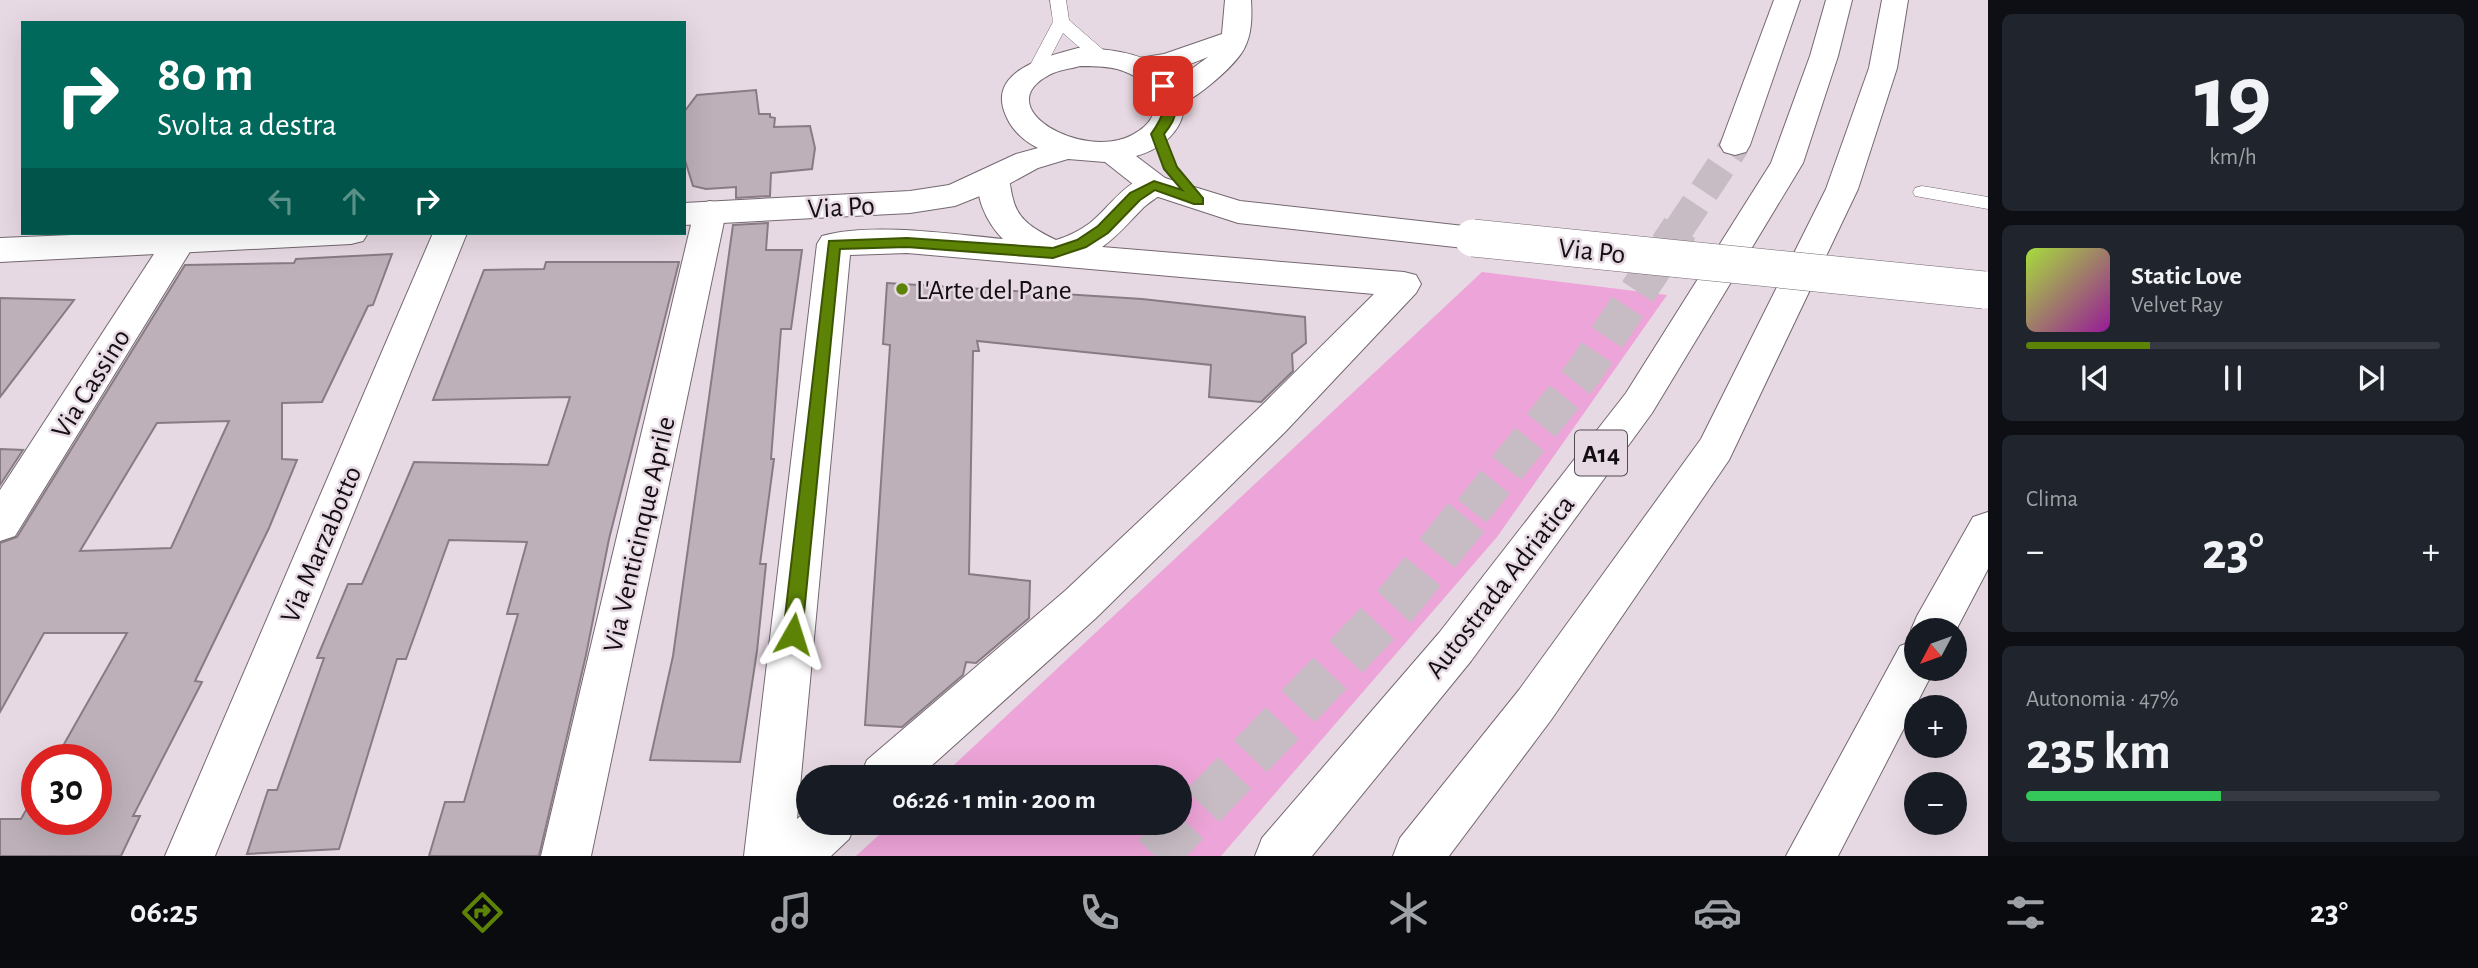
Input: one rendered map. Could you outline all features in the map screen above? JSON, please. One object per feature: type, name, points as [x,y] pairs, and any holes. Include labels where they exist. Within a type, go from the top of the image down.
[{"type":"main road","points":[[1170,99],[1227,57],[1240,25],[1238,0]]},
{"type":"main road","points":[[1735,145],[1787,0]]},
{"type":"main road","name":"Autostrada Adriatica","points":[[1280,856],[1455,647],[1639,403],[1787,163],[1824,56],[1839,0]]},
{"type":"main road","points":[[1418,856],[1535,705],[1715,449],[1843,189],[1883,68],[1895,0]]},
{"type":"main road","points":[[1154,185],[1135,197],[1103,230],[1082,244],[1053,253],[1016,234],[1001,216],[995,202],[994,179],[1003,147],[1018,118],[1014,105],[1015,92],[1023,79],[1036,69],[1055,61],[1078,57],[1101,58],[1137,66],[1169,62],[1234,38]]},
{"type":"main road","points":[[1137,66],[1158,81],[1170,99],[1171,111],[1167,123],[1158,134],[1171,169],[1198,201]]},
{"type":"main road","name":"Via Po","points":[[1018,118],[1029,131],[1046,142],[1067,149],[1111,152],[1137,145],[1158,134]]},
{"type":"main road","name":"Via Po","points":[[697,213],[910,202],[955,195],[994,179],[1027,161],[1067,149]]},
{"type":"main road","name":"Via Po","points":[[1111,152],[1154,185],[1198,201],[1263,215],[1986,290]]},
{"type":"main road","name":"Via Venticinque Aprile","points":[[566,856],[697,213]]},
{"type":"main road","points":[[0,250],[313,235]]},
{"type":"main road","name":"Via Marzabotto","points":[[190,856],[449,235]]},
{"type":"main road","name":"Via Cassino","points":[[0,524],[179,242]]},
{"type":"main road","points":[[769,856],[834,244],[907,242],[1404,284],[1271,421],[1081,604],[898,765]]},
{"type":"main road","points":[[1940,618],[1988,529]]},
{"type":"main road","points":[[1811,856],[1906,681]]},
{"type":"main road","points":[[793,856],[817,835]]},
{"type":"lane","points":[[1036,69],[1061,22],[1058,0]]},
{"type":"lane","points":[[1061,22],[1101,58]]},
{"type":"lane","points":[[1922,192],[1988,203]]},
{"type":"shaded area","points":[[1482,272],[1667,295],[1497,537],[1221,856],[856,856],[879,835],[1192,835],[1192,765],[954,765]]},
{"type":"building","points":[[756,90],[759,114],[770,114],[770,117],[775,118],[774,127],[810,126],[815,148],[812,169],[771,173],[770,196],[736,198],[736,187],[706,189],[693,186],[686,163],[686,109],[697,95]]},
{"type":"building","points":[[768,223],[766,250],[802,250],[791,329],[781,329],[771,459],[774,459],[760,564],[766,564],[757,651],[740,762],[650,760],[673,656],[733,225]]},
{"type":"building","points":[[392,254],[373,305],[368,306],[322,402],[282,403],[282,459],[297,460],[269,528],[195,681],[202,682],[133,816],[140,816],[121,856],[0,856],[0,819],[21,819],[21,835],[112,835],[112,744],[64,744],[127,633],[44,633],[0,712],[0,543],[17,537],[185,265],[294,263],[296,259]],"holes":[[[229,421],[171,548],[80,551],[157,423]]]},
{"type":"building","points":[[546,262],[679,262],[609,539],[586,655],[539,856],[429,856],[445,802],[464,802],[518,614],[507,614],[527,542],[449,540],[406,659],[397,659],[339,849],[247,854],[268,790],[277,790],[324,658],[317,658],[348,584],[362,584],[414,462],[548,465],[570,397],[433,400],[484,270],[544,269]]},
{"type":"building","points":[[887,283],[1142,299],[1305,317],[1306,343],[1292,354],[1293,371],[1261,402],[1209,397],[1211,365],[977,341],[979,351],[973,351],[969,574],[1030,581],[1029,618],[976,663],[966,662],[963,675],[902,727],[865,725],[890,345],[883,344]]},
{"type":"building","points":[[0,298],[74,300],[0,397]]},
{"type":"building","points":[[0,449],[23,450],[0,485]]},
{"type":"tunnel","points":[[1679,229],[1735,145]]},
{"type":"tunnel","points":[[1472,511],[1584,372],[1680,228]]},
{"type":"tunnel","points":[[1155,856],[1397,603],[1473,509]]},
{"type":"place","name":"L'Arte del Pane","points":[[902,289]]},
{"type":"route","points":[[793,634],[834,244],[907,242],[1053,253],[1082,244],[1103,230],[1135,197],[1154,185],[1198,201],[1171,169],[1158,134],[1167,123],[1171,111],[1170,99],[1163,86]]}]
